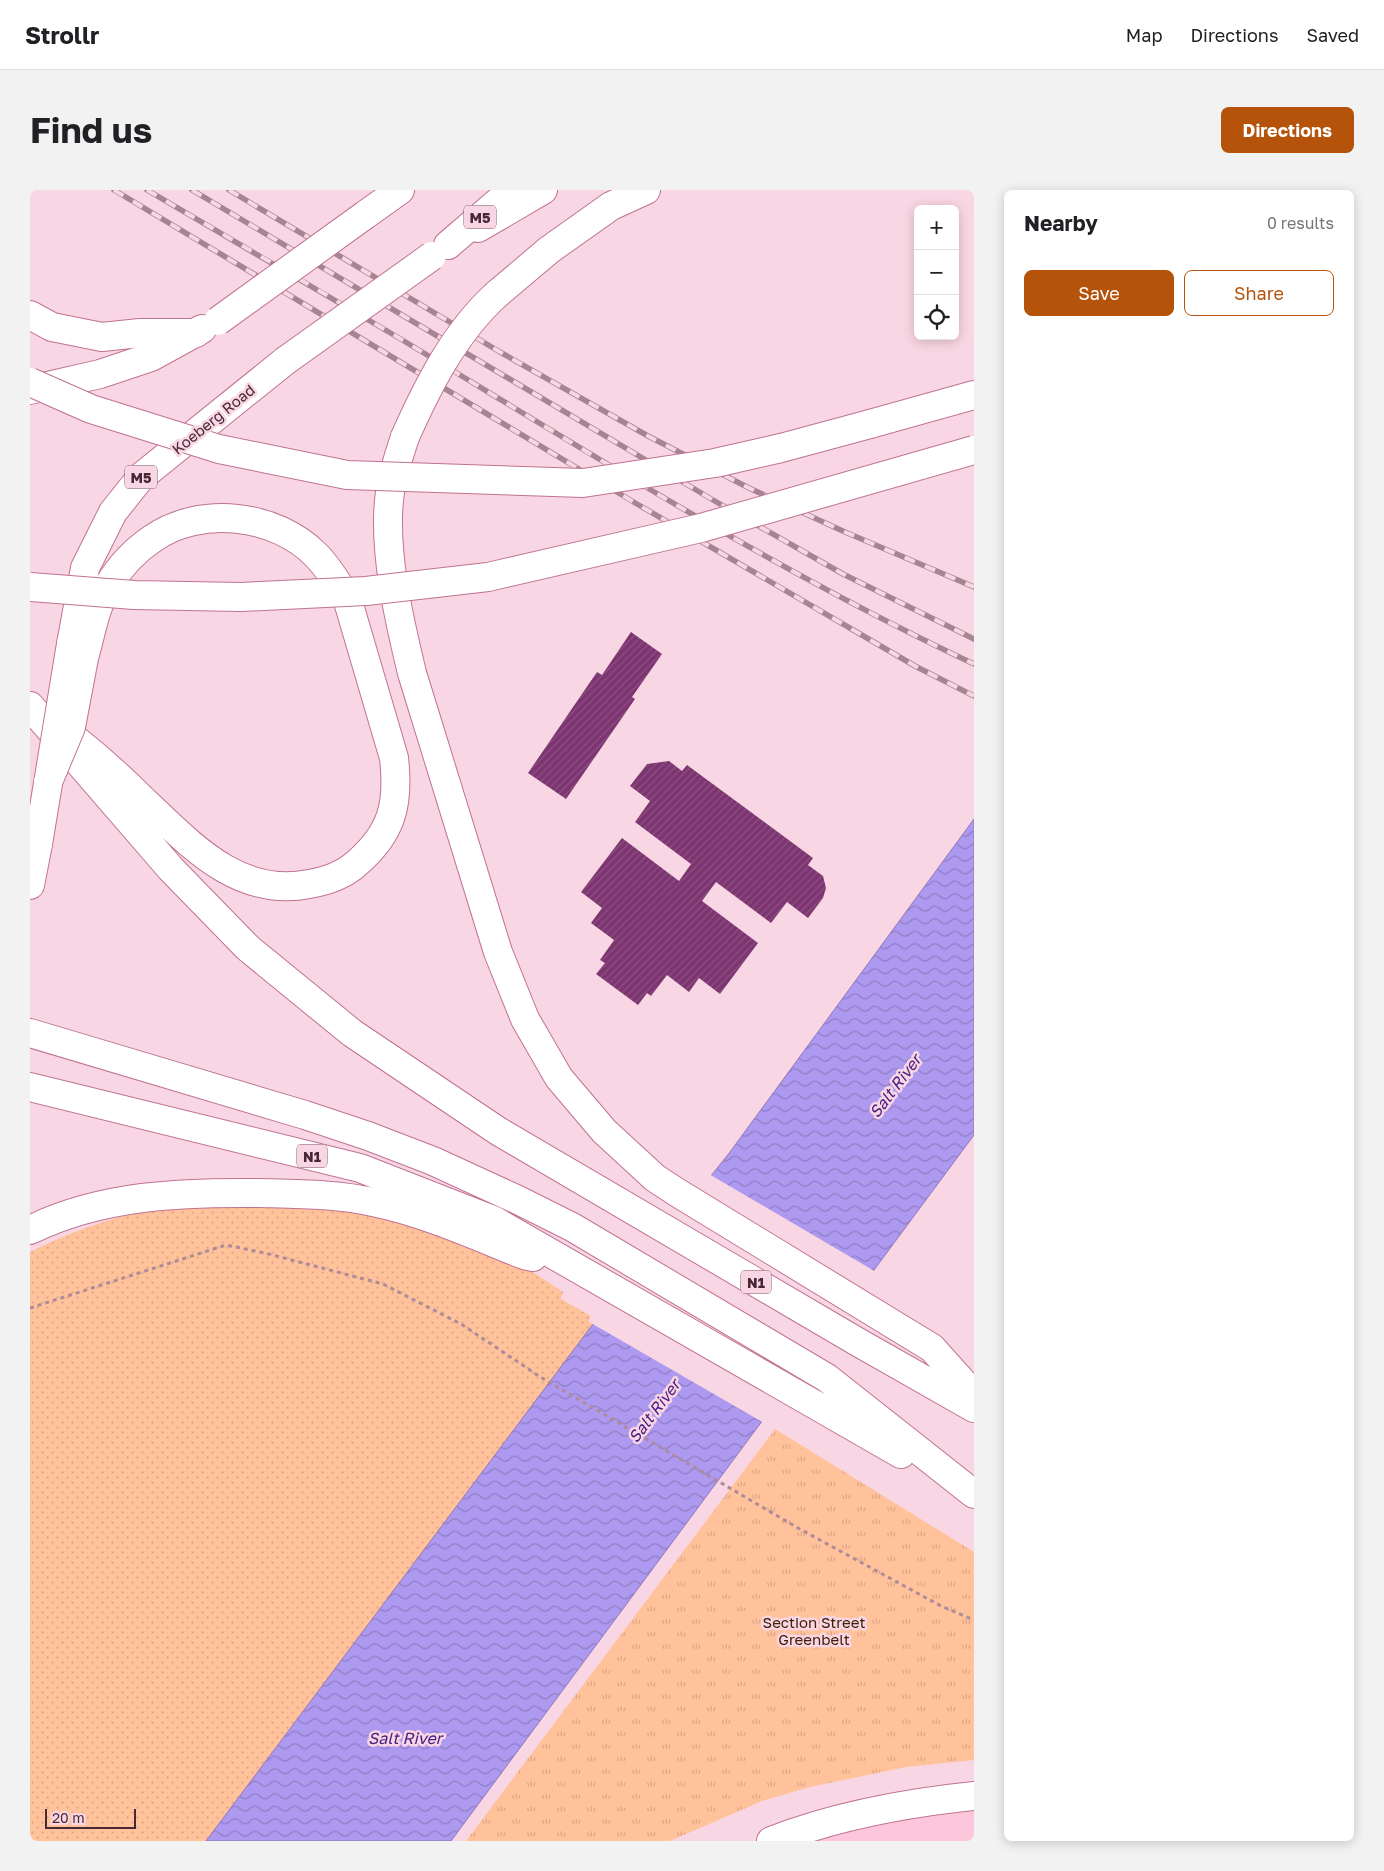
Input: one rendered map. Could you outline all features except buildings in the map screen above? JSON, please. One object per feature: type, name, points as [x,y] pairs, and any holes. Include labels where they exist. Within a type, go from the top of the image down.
[{"type":"main road","points":[[30,390],[100,374],[151,357],[207,327],[400,190]]},
{"type":"main road","name":"M5","points":[[440,251],[512,190]]},
{"type":"main road","name":"Koeberg Road","points":[[78,651],[85,568],[113,512],[140,477],[285,362],[440,251],[543,190]]},
{"type":"main road","points":[[646,190],[611,206],[549,250],[497,294],[472,321],[437,372],[405,437],[390,493],[389,527],[392,576],[400,626],[412,674],[498,952],[525,1019],[560,1078],[604,1131],[656,1178],[932,1348],[974,1396]]},
{"type":"main road","points":[[30,315],[52,327],[102,337],[207,327]]},
{"type":"main road","points":[[30,382],[91,410],[219,449],[347,475],[583,483],[715,463],[772,450],[974,395]]},
{"type":"main road","points":[[30,587],[134,594],[241,597],[366,591],[488,577],[701,528],[974,450]]},
{"type":"main road","points":[[30,705],[108,766],[194,848],[248,880],[277,887],[295,887],[336,878],[353,867],[369,853],[381,837],[395,805],[396,783],[394,758],[358,631],[347,598],[333,576],[316,555],[294,538],[271,525],[223,518],[196,520],[153,538],[136,551],[106,587],[78,651],[72,727],[48,782],[30,885]]},
{"type":"main road","name":"N1","points":[[30,705],[171,869],[255,955],[352,1034],[498,1131],[974,1408]]},
{"type":"main road","points":[[30,1033],[305,1115],[368,1136],[433,1161],[518,1200],[572,1227],[827,1378],[974,1495]]},
{"type":"main road","name":"N1","points":[[30,1087],[360,1168],[493,1220],[974,1495]]},
{"type":"main road","points":[[30,1230],[77,1212],[116,1202],[165,1194],[209,1192],[336,1195],[378,1203],[454,1226],[524,1255],[578,1268]]},
{"type":"main road","points":[[771,1841],[796,1831],[863,1813],[974,1796]]},
{"type":"path","points":[[30,1308],[226,1246],[264,1253],[382,1284],[461,1324],[542,1378],[798,1528],[941,1606],[974,1620]]},
{"type":"shaded area","points":[[974,1798],[974,1841],[774,1841]]},
{"type":"green space","points":[[263,1202],[353,1211],[398,1221],[525,1267],[563,1292],[561,1299],[591,1316],[588,1321],[593,1324],[206,1841],[30,1841],[30,1252],[81,1230],[134,1213],[205,1204]]},
{"type":"green space","name":"Section Street Greenbelt","points":[[775,1429],[974,1552],[974,1760],[906,1767],[810,1787],[762,1801],[670,1841],[466,1841]]},
{"type":"water","name":"Salt River","points":[[974,819],[974,1135],[451,1841],[206,1841],[593,1324],[730,1152]]},
{"type":"pier","points":[[709,1174],[876,1272],[764,1423],[591,1323]]},
{"type":"railway","points":[[114,190],[637,504],[915,666],[974,696]]},
{"type":"railway","points":[[147,190],[754,550],[900,628],[974,664]]},
{"type":"railway","points":[[192,190],[713,500],[843,574],[974,639]]},
{"type":"railway","points":[[229,190],[500,352],[648,436],[749,488],[845,532],[974,587]]}]
